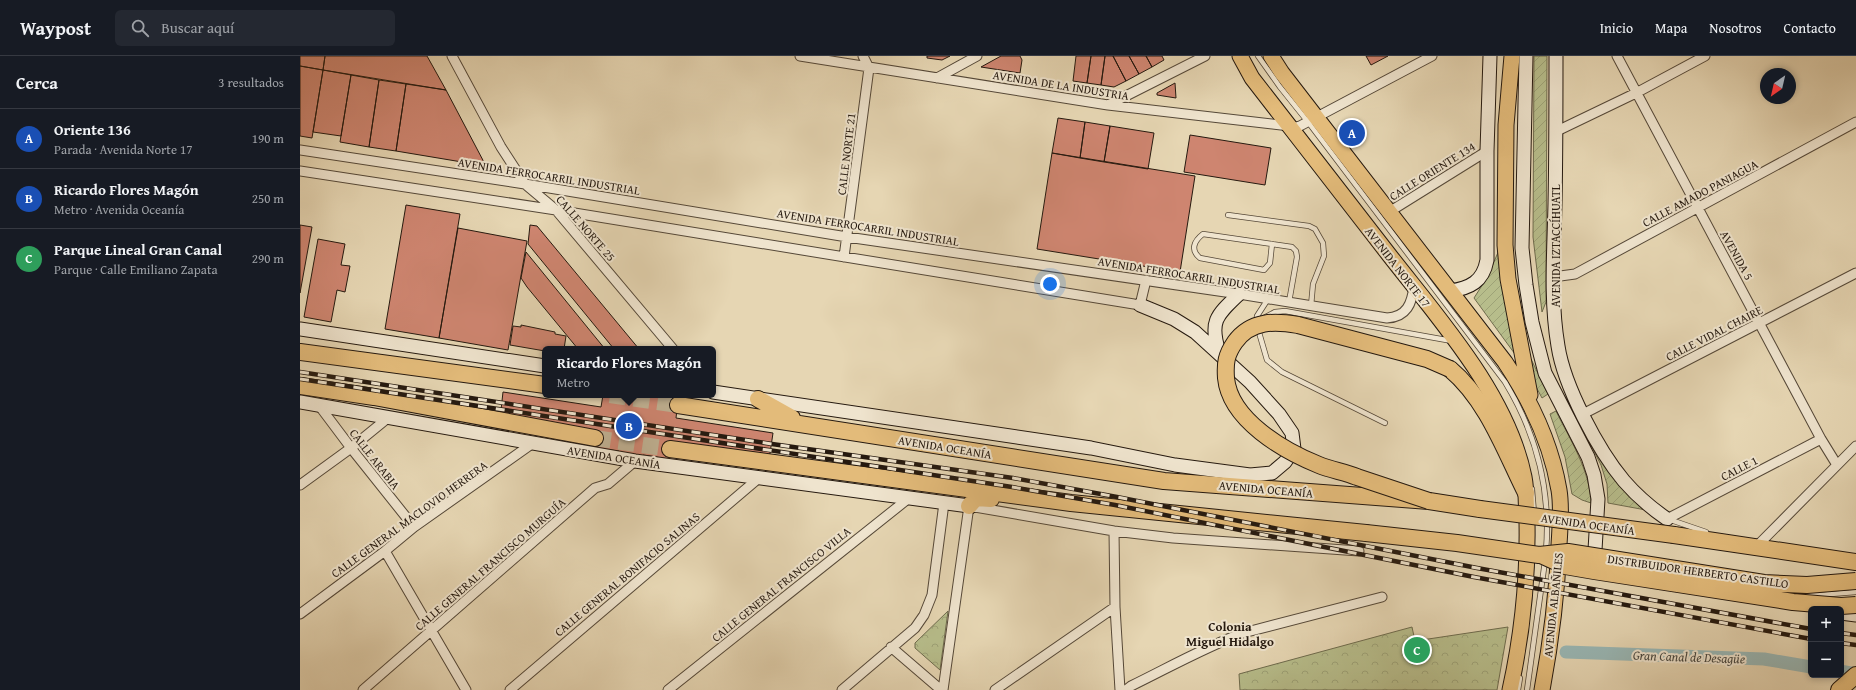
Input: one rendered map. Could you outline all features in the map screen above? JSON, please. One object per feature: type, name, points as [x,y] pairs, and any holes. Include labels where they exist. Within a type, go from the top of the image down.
[{"type":"highway","points":[[1429,501],[1320,466],[1284,449],[1238,410],[1231,398],[1227,385],[1225,369],[1227,354],[1236,340],[1249,329],[1266,322],[1280,322],[1298,325],[1427,359],[1450,369],[1463,380],[1487,415],[1526,493]]},
{"type":"highway","points":[[300,352],[542,385]]},
{"type":"highway","name":"AVENIDA OCEANÍA","points":[[300,386],[374,397],[595,438]]},
{"type":"highway","points":[[758,399],[804,424]]},
{"type":"highway","name":"AVENIDA OCEANÍA","points":[[678,405],[1164,480],[1429,501],[1856,562]]},
{"type":"highway","name":"AVENIDA OCEANÍA","points":[[670,449],[1071,503],[1457,543],[1536,555]]},
{"type":"highway","points":[[969,506],[976,498],[1036,503],[1071,503]]},
{"type":"highway","name":"DISTRIBUIDOR HERBERTO CASTILLO","points":[[1536,555],[1568,552],[1786,585],[1831,584],[1856,581]]},
{"type":"highway","points":[[1536,555],[1565,566],[1594,571],[1793,602],[1841,606],[1856,605]]},
{"type":"highway","points":[[1839,690],[1856,675]]},
{"type":"main road","points":[[1271,56],[1313,120],[1389,212],[1505,362],[1531,404]]},
{"type":"main road","points":[[1450,291],[1471,286],[1480,280],[1486,268],[1487,151],[1490,56]]},
{"type":"main road","points":[[1512,56],[1506,125],[1505,245],[1508,279],[1518,326],[1531,404]]},
{"type":"main road","points":[[1526,56],[1522,248],[1526,285],[1532,322],[1545,373],[1588,457],[1594,474],[1598,499],[1595,550],[1603,569],[1610,576],[1621,582],[1808,609]]},
{"type":"main road","name":"AVENIDA IZTACCÍHUATL","points":[[1556,56],[1557,131],[1553,277],[1558,347],[1564,371],[1583,414],[1610,462],[1623,480],[1645,502],[1667,519]]},
{"type":"main road","name":"AVENIDA NORTE 17","points":[[1246,60],[1252,78],[1296,127],[1456,342],[1486,385],[1502,414],[1520,460],[1526,493]]},
{"type":"main road","points":[[1219,354],[1214,336],[1215,322],[1222,310],[1239,294]]},
{"type":"main road","name":"AVENIDA OCEANÍA","points":[[716,392],[1084,447],[1175,465],[1250,475],[1272,473],[1285,462],[1294,449],[1292,433],[1280,414],[1250,382],[1195,332],[1174,318],[1140,305]]},
{"type":"main road","points":[[300,329],[542,366]]},
{"type":"main road","name":"AVENIDA OCEANÍA","points":[[300,402],[635,461],[969,506]]},
{"type":"main road","name":"AVENIDA ALBAÑILES","points":[[1531,404],[1543,435],[1559,491],[1561,515],[1558,583],[1542,690]]},
{"type":"main road","points":[[1510,690],[1523,605],[1527,536],[1526,493]]},
{"type":"main road","points":[[1844,613],[1856,615]]},
{"type":"street","name":"CALLE NORTE 25","points":[[452,56],[501,147],[526,184],[556,210],[670,346]]},
{"type":"street","name":"AVENIDA DE LA INDUSTRIA","points":[[800,56],[1108,105],[1296,127]]},
{"type":"street","points":[[864,56],[869,68]]},
{"type":"street","points":[[937,78],[977,56]]},
{"type":"street","points":[[1108,105],[1205,56]]},
{"type":"street","points":[[1296,127],[1313,120],[1432,56]]},
{"type":"street","name":"AVENIDA 5","points":[[1617,56],[1821,439],[1837,465]]},
{"type":"street","points":[[1557,131],[1636,93],[1705,56]]},
{"type":"street","name":"CALLE NORTE 21","points":[[844,256],[869,68]]},
{"type":"street","name":"CALLE AMADO PANIAGUA","points":[[1553,277],[1575,274],[1856,122]]},
{"type":"street","name":"AVENIDA FERROCARRIL INDUSTRIAL","points":[[300,150],[526,184],[847,237],[1146,280],[1393,318],[1407,309],[1414,286]]},
{"type":"street","name":"CALLE ORIENTE 134","points":[[1389,212],[1487,151]]},
{"type":"street","points":[[300,172],[556,210],[1140,305],[1146,280]]},
{"type":"street","name":"CALLE VIDAL CHAIRE","points":[[1583,414],[1856,273]]},
{"type":"street","name":"CALLE ARABIA","points":[[318,404],[414,527]]},
{"type":"street","points":[[300,485],[351,448],[389,417]]},
{"type":"street","name":"CALLE 1","points":[[1667,519],[1821,439]]},
{"type":"street","name":"CALLE GENERAL MACLOVIO HERRERA","points":[[300,614],[385,551],[414,527],[533,443]]},
{"type":"street","points":[[1760,543],[1856,446]]},
{"type":"street","name":"CALLE GENERAL FRANCISCO MURGUÍA","points":[[363,690],[595,488],[608,484],[635,461]]},
{"type":"street","name":"CALLE GENERAL BONIFACIO SALINAS","points":[[510,690],[760,477]]},
{"type":"street","name":"CALLE GENERAL FRANCISCO VILLA","points":[[668,690],[909,498]]},
{"type":"street","points":[[842,690],[915,628],[924,615],[932,596],[944,503]]},
{"type":"street","points":[[942,690],[969,506]]},
{"type":"street","name":"AVENIDA OCEANÍA","points":[[969,506],[1114,531],[1173,538],[1359,551]]},
{"type":"street","points":[[1114,531],[1115,607],[1120,690]]},
{"type":"street","points":[[385,551],[466,690]]},
{"type":"street","points":[[1126,690],[1131,686],[1221,642],[1243,633],[1382,597]]},
{"type":"street","points":[[995,690],[1115,607]]},
{"type":"street","points":[[891,648],[942,690]]},
{"type":"lane","points":[[1258,56],[1280,86],[1313,120],[1505,382],[1522,414],[1535,445],[1546,502],[1548,532],[1540,605],[1527,690]]},
{"type":"lane","points":[[1228,215],[1309,226],[1315,229],[1323,243],[1324,256],[1313,284],[1311,306]]},
{"type":"lane","points":[[1272,244],[1270,264],[1264,270],[1200,258],[1196,255],[1194,250],[1195,243],[1203,234],[1281,244],[1292,247],[1296,252],[1297,257],[1289,302]]},
{"type":"lane","points":[[1392,249],[1467,348],[1489,380]]},
{"type":"lane","points":[[1268,299],[1257,316],[1256,323],[1267,360],[1282,372],[1385,423]]},
{"type":"lane","points":[[1256,323],[1269,314],[1285,311],[1456,342]]},
{"type":"lane","points":[[1528,471],[1534,497],[1534,520]]},
{"type":"lane","points":[[1667,519],[1681,525],[1710,533]]},
{"type":"lane","points":[[1723,536],[1760,543],[1821,551]]},
{"type":"lane","points":[[1595,541],[1598,550],[1620,567]]},
{"type":"lane","points":[[1786,594],[1818,595],[1856,592]]},
{"type":"lane","points":[[1518,690],[1520,675]]},
{"type":"green space","points":[[1534,56],[1547,56],[1546,302],[1542,312],[1533,237]]},
{"type":"green space","points":[[1499,250],[1520,361],[1474,298],[1488,276]]},
{"type":"green space","points":[[1531,359],[1548,394],[1542,398],[1534,383]]},
{"type":"green space","points":[[1574,404],[1646,510],[1608,503],[1607,484],[1601,465],[1571,406]]},
{"type":"green space","points":[[1556,411],[1583,467],[1590,491],[1591,503],[1572,494],[1565,457],[1550,414]]},
{"type":"green space","points":[[948,611],[940,670],[915,648],[915,643]]},
{"type":"green space","points":[[1412,627],[1415,641],[1508,627],[1497,690],[1240,690],[1239,674]]},
{"type":"building","points":[[300,56],[325,56],[323,70],[300,66]]},
{"type":"building","points":[[325,56],[427,56],[446,90],[323,70]]},
{"type":"building","points":[[927,56],[950,56],[942,60],[927,58]]},
{"type":"building","points":[[1001,56],[1020,56],[1022,60],[1020,73],[981,67]]},
{"type":"building","points":[[1076,56],[1091,56],[1087,83],[1073,81]]},
{"type":"building","points":[[1091,56],[1105,56],[1101,85],[1087,83]]},
{"type":"building","points":[[1105,56],[1113,56],[1126,81],[1114,87],[1101,85]]},
{"type":"building","points":[[1113,56],[1129,56],[1139,74],[1126,81]]},
{"type":"building","points":[[1129,56],[1146,56],[1152,67],[1139,74]]},
{"type":"building","points":[[1146,56],[1162,56],[1164,60],[1152,67]]},
{"type":"building","points":[[1366,56],[1388,56],[1371,65]]},
{"type":"building","points":[[300,66],[323,70],[312,138],[300,136]]},
{"type":"building","points":[[323,70],[351,75],[341,136],[313,132]]},
{"type":"building","points":[[351,75],[379,80],[369,147],[340,142]]},
{"type":"building","points":[[379,80],[406,84],[396,151],[369,147]]},
{"type":"building","points":[[1175,83],[1176,98],[1157,95],[1157,93]]},
{"type":"building","points":[[406,84],[446,90],[486,166],[396,151]]},
{"type":"building","points":[[1058,118],[1085,122],[1080,158],[1052,153]]},
{"type":"building","points":[[1085,122],[1110,126],[1104,162],[1080,158]]},
{"type":"building","points":[[1110,126],[1154,133],[1148,169],[1104,162]]},
{"type":"building","points":[[1190,135],[1271,148],[1265,185],[1184,172]]},
{"type":"building","points":[[1052,153],[1195,176],[1180,272],[1037,249]]},
{"type":"building","points":[[406,205],[460,214],[439,338],[385,329]]},
{"type":"building","points":[[300,225],[312,227],[300,293]]},
{"type":"building","points":[[530,225],[537,226],[637,346],[612,346],[528,244]]},
{"type":"building","points":[[458,228],[527,241],[508,350],[439,338]]},
{"type":"building","points":[[318,239],[345,244],[341,265],[350,266],[345,292],[337,290],[331,322],[304,317]]},
{"type":"building","points":[[526,252],[603,346],[576,346],[521,278]]},
{"type":"building","points":[[521,325],[555,332],[555,334],[566,336],[564,346],[542,346],[542,350],[510,345],[513,326],[521,327]]},
{"type":"building","points":[[503,392],[601,407],[602,398],[665,398],[678,400],[676,418],[773,433],[769,460],[670,445],[668,459],[643,455],[643,459],[618,456],[619,451],[594,448],[596,433],[500,419]]},
{"type":"waterway","name":"Gran Canal de Desagüe","points":[[1566,652],[1764,659],[1808,666]]},
{"type":"waterway","name":"Gran Canal de Desagüe","points":[[1844,672],[1856,674]]},
{"type":"tunnel","points":[[630,398],[678,405]]},
{"type":"tunnel","points":[[595,438],[670,449]]},
{"type":"railway","points":[[300,372],[772,444],[1013,478],[1477,568],[1808,628]]},
{"type":"railway","points":[[300,379],[1012,487],[1115,505],[1474,577],[1808,638]]},
{"type":"railway","points":[[1844,633],[1856,635]]},
{"type":"railway","points":[[1844,643],[1856,645]]},
{"type":"place","name":"Oriente 136","points":[[1352,133]]},
{"type":"place","name":"Ricardo Flores Magón","points":[[629,426]]},
{"type":"place","name":"Parque Lineal Gran Canal","points":[[1417,650]]},
{"type":"district","name":"Colonia Miguel Hidalgo","points":[[1230,634]]}]
